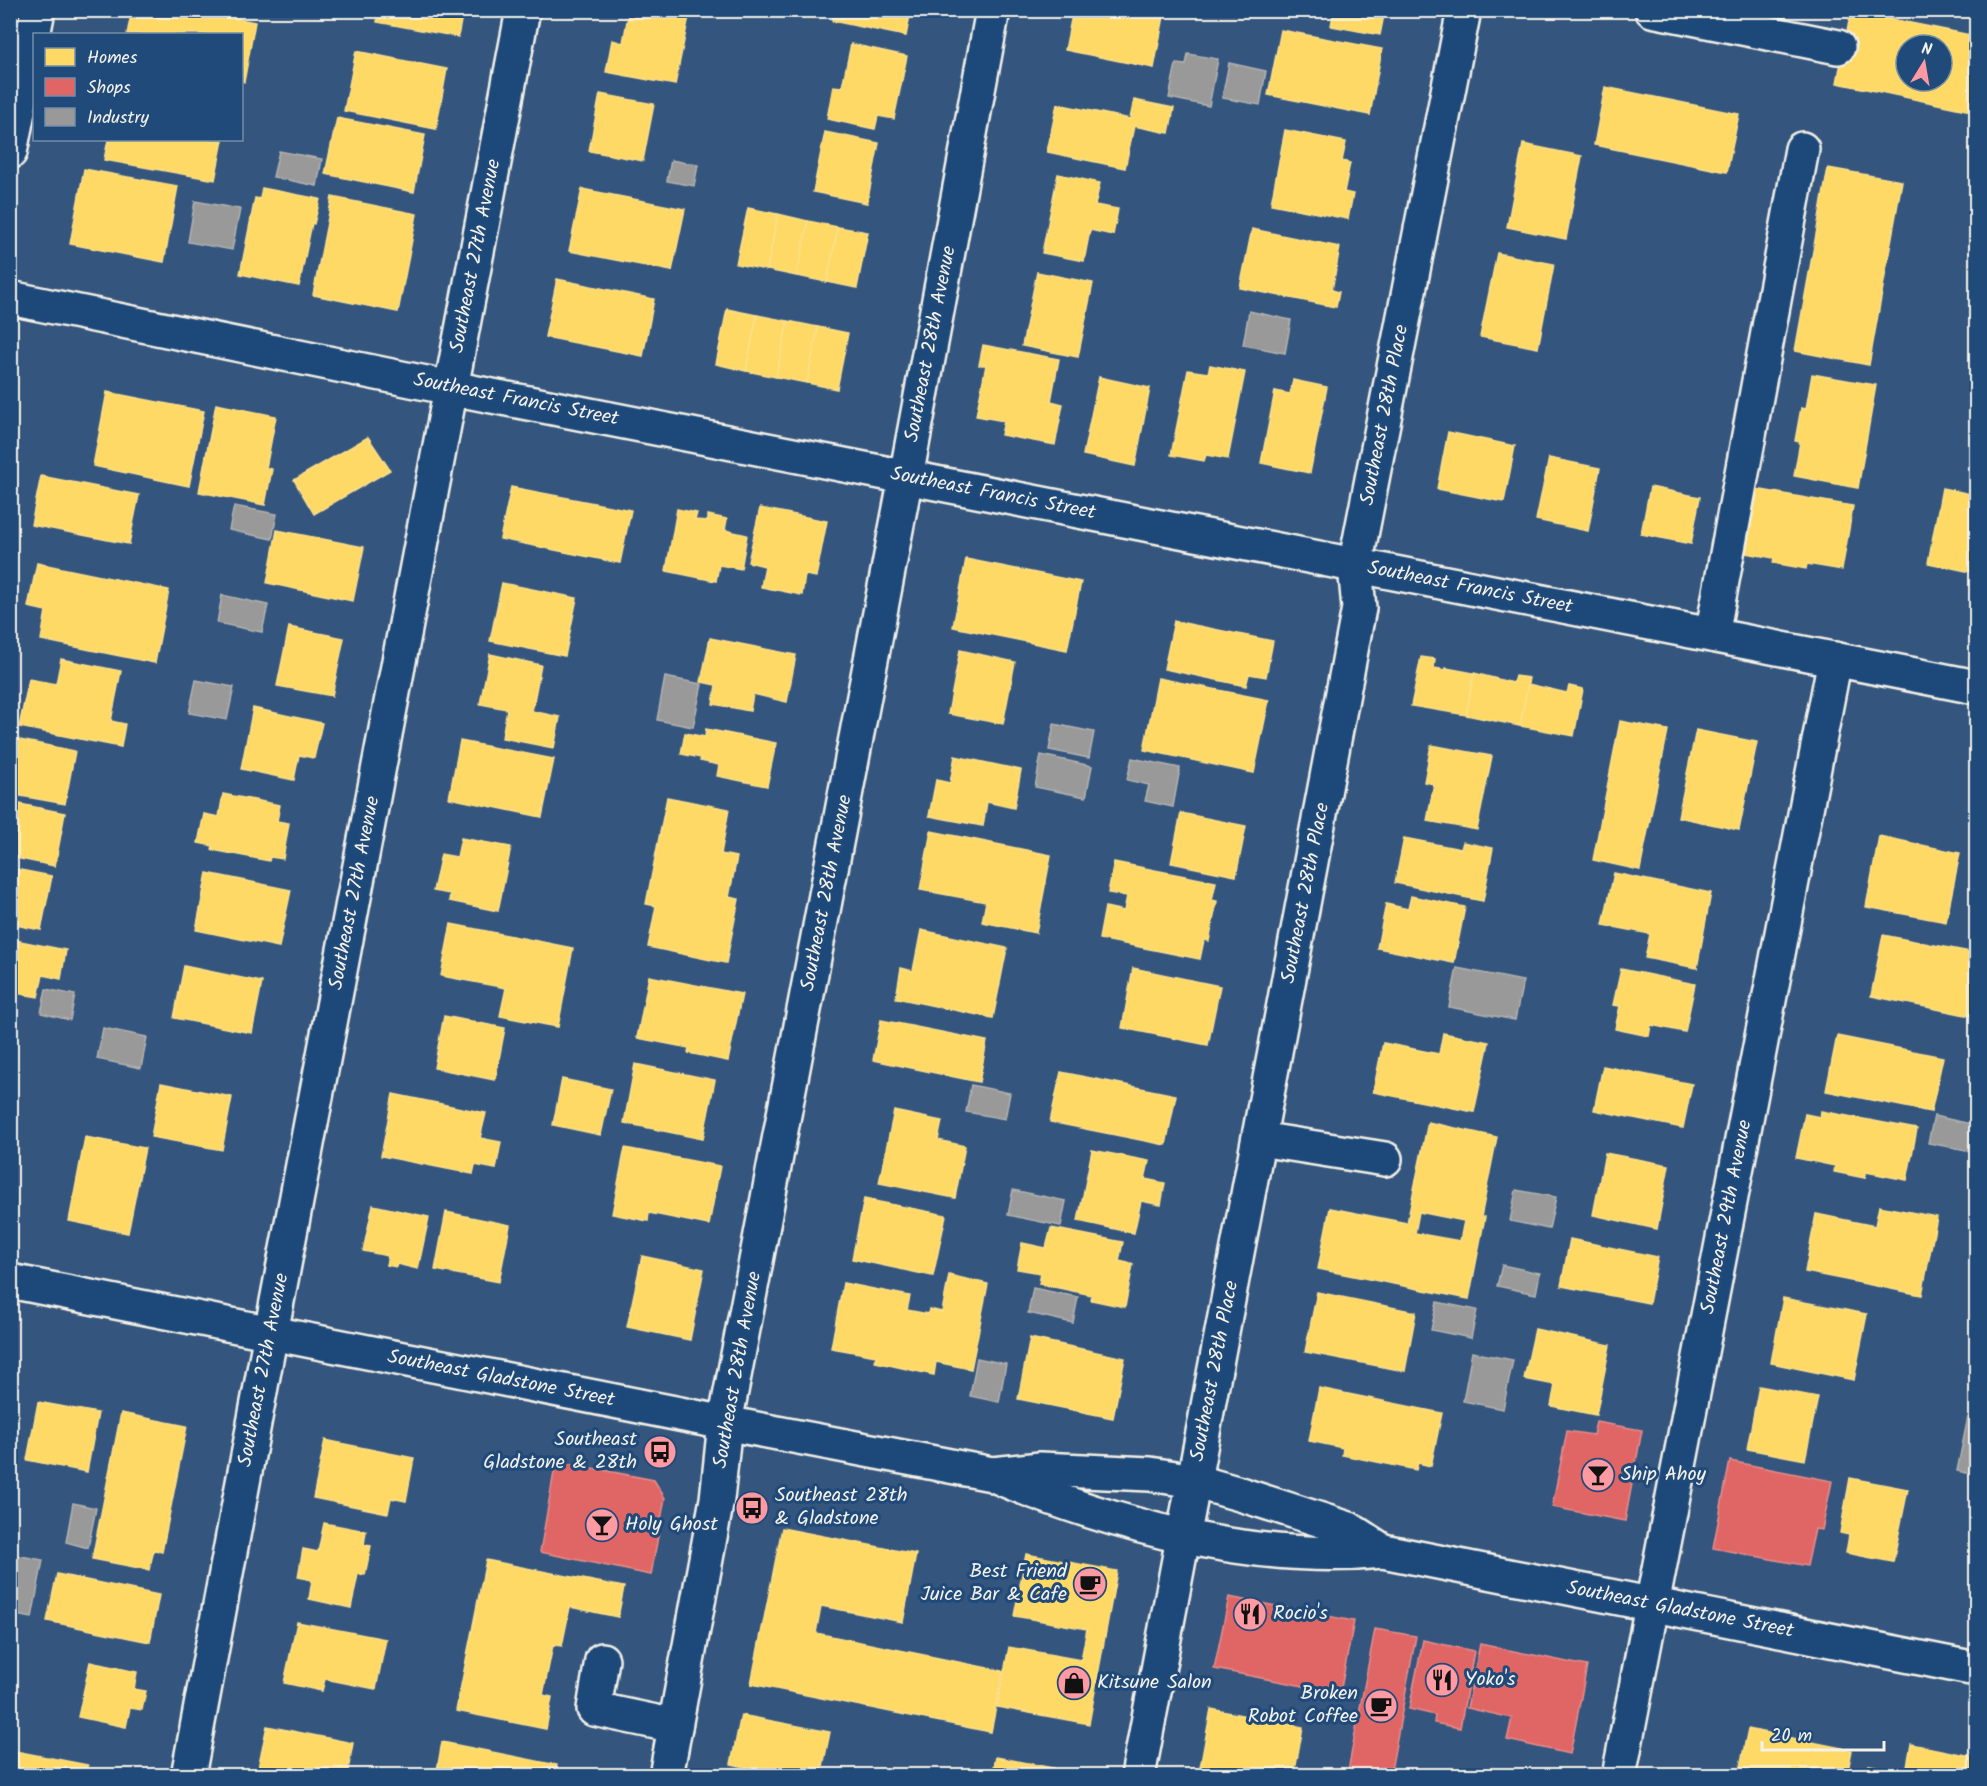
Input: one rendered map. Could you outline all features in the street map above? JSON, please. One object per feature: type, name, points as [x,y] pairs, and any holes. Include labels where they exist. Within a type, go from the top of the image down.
[{"type":"street","points":[[33,33],[38,10]]},
{"type":"street","name":"Southeast 27th Avenue","points":[[188,1776],[523,10]]},
{"type":"street","name":"Southeast 28th Avenue","points":[[666,1776],[717,1499],[725,1423],[993,10]]},
{"type":"street","name":"Southeast 28th Place","points":[[1138,1776],[1359,608],[1355,566],[1464,10]]},
{"type":"street","points":[[1652,10],[1838,47]]},
{"type":"street","points":[[10,152],[33,35]]},
{"type":"street","points":[[1712,635],[1802,149]]},
{"type":"street","name":"Southeast Francis Street","points":[[10,298],[451,388],[1977,687]]},
{"type":"street","name":"Southeast 29th Avenue","points":[[1619,1776],[1835,659]]},
{"type":"street","points":[[1259,1139],[1385,1159]]},
{"type":"street","name":"Southeast Gladstone Street","points":[[10,1281],[992,1474],[1027,1491],[1139,1527],[1183,1538],[1231,1546],[1344,1555],[1383,1551],[1977,1669]]},
{"type":"street","name":"Southeast Gladstone Street","points":[[992,1474],[1040,1469],[1150,1474],[1194,1481],[1348,1529],[1383,1551]]},
{"type":"street","points":[[602,1660],[594,1709],[675,1726]]},
{"type":"building: Homes","points":[[132,10],[196,10],[255,22],[244,82],[243,33],[127,33]]},
{"type":"building: Homes","points":[[355,10],[463,10],[458,37],[377,22],[378,15]]},
{"type":"building: Homes","points":[[629,10],[663,10],[689,16],[675,85],[606,72],[612,40],[623,43]]},
{"type":"building: Homes","points":[[834,10],[911,10],[906,36],[832,21]]},
{"type":"building: Homes","points":[[1073,10],[1165,11],[1154,68],[1065,50]]},
{"type":"building: Homes","points":[[1334,10],[1385,10],[1380,35],[1331,26]]},
{"type":"building: Homes","points":[[1851,11],[1976,36],[1976,112],[1837,83]]},
{"type":"building: Homes","points":[[1281,30],[1382,49],[1370,115],[1268,95]]},
{"type":"building: Homes","points":[[851,44],[907,56],[894,119],[878,116],[875,129],[827,119],[833,86],[842,87]]},
{"type":"building: Homes","points":[[356,51],[447,69],[436,129],[344,111]]},
{"type":"building: Homes","points":[[1605,87],[1739,114],[1727,172],[1594,145]]},
{"type":"building: Homes","points":[[600,94],[654,104],[643,161],[589,151]]},
{"type":"building: Homes","points":[[1134,100],[1174,108],[1169,133],[1134,126],[1125,168],[1047,152],[1057,104],[1130,119]]},
{"type":"building: Homes","points":[[337,118],[425,135],[414,192],[325,174]]},
{"type":"building: Homes","points":[[1285,130],[1346,142],[1342,161],[1350,163],[1344,192],[1353,194],[1348,219],[1271,204]]},
{"type":"building: Homes","points":[[825,132],[879,143],[867,203],[813,192]]},
{"type":"building: Homes","points":[[108,141],[223,141],[215,180],[104,160]]},
{"type":"building: Homes","points":[[1523,144],[1582,156],[1566,239],[1507,227]]},
{"type":"building: Homes","points":[[1828,168],[1902,181],[1869,365],[1795,351]]},
{"type":"building: Homes","points":[[84,169],[178,186],[164,262],[70,244]]},
{"type":"building: Homes","points":[[1058,174],[1100,183],[1095,205],[1118,209],[1113,235],[1090,230],[1084,261],[1042,253]]},
{"type":"building: Homes","points":[[262,188],[320,199],[314,224],[312,223],[299,286],[240,274],[255,198],[260,199]]},
{"type":"building: Homes","points":[[582,189],[685,209],[672,271],[569,251]]},
{"type":"building: Homes","points":[[332,197],[417,214],[398,312],[313,295]]},
{"type":"building: Homes","points":[[748,208],[778,214],[767,270],[736,264]]},
{"type":"building: Homes","points":[[778,214],[808,221],[797,276],[767,270]]},
{"type":"building: Homes","points":[[808,221],[838,227],[827,282],[797,276]]},
{"type":"building: Homes","points":[[838,227],[868,232],[857,288],[827,282]]},
{"type":"building: Homes","points":[[1252,229],[1340,247],[1332,290],[1339,292],[1336,307],[1240,288]]},
{"type":"building: Homes","points":[[1497,253],[1554,264],[1538,348],[1480,337]]},
{"type":"building: Homes","points":[[1037,272],[1093,283],[1078,357],[1022,346]]},
{"type":"building: Homes","points":[[557,279],[654,299],[643,356],[545,337]]},
{"type":"building: Homes","points":[[727,309],[757,315],[746,371],[716,364]]},
{"type":"building: Homes","points":[[757,315],[788,321],[776,377],[746,371]]},
{"type":"building: Homes","points":[[788,321],[818,327],[807,383],[776,377]]},
{"type":"building: Homes","points":[[818,327],[848,333],[837,389],[807,383]]},
{"type":"building: Homes","points":[[983,345],[1059,359],[1051,401],[1063,404],[1055,445],[1001,435],[1004,421],[976,416],[986,365],[979,365]]},
{"type":"building: Homes","points":[[1210,365],[1245,372],[1228,459],[1206,455],[1204,461],[1171,455],[1188,370],[1208,373]]},
{"type":"building: Homes","points":[[1812,374],[1876,385],[1858,488],[1794,476],[1800,442],[1795,441],[1801,408],[1806,409]]},
{"type":"building: Homes","points":[[1099,377],[1150,388],[1135,466],[1083,455]]},
{"type":"building: Homes","points":[[1293,380],[1327,387],[1310,473],[1261,463],[1275,391],[1290,394]]},
{"type":"building: Homes","points":[[107,392],[204,411],[189,486],[93,466]]},
{"type":"building: Homes","points":[[216,404],[276,416],[266,468],[272,469],[265,505],[199,492]]},
{"type":"building: Homes","points":[[1448,432],[1515,446],[1504,502],[1437,489]]},
{"type":"building: Homes","points":[[368,437],[390,470],[314,514],[294,480]]},
{"type":"building: Homes","points":[[1549,458],[1600,468],[1588,531],[1536,520]]},
{"type":"building: Homes","points":[[41,476],[139,495],[129,544],[31,525]]},
{"type":"building: Homes","points":[[511,487],[631,510],[620,563],[500,539]]},
{"type":"building: Homes","points":[[1650,487],[1700,497],[1691,544],[1641,534]]},
{"type":"building: Homes","points":[[1750,488],[1853,506],[1842,570],[1807,564],[1806,569],[1773,563],[1774,558],[1739,552]]},
{"type":"building: Homes","points":[[1942,488],[1976,495],[1976,573],[1928,563]]},
{"type":"building: Homes","points":[[760,508],[827,521],[816,577],[805,575],[802,595],[761,587],[765,566],[748,562]]},
{"type":"building: Homes","points":[[677,509],[697,513],[695,520],[708,521],[708,515],[727,519],[725,530],[747,535],[741,569],[719,565],[716,581],[666,571]]},
{"type":"building: Homes","points":[[277,530],[364,547],[353,601],[267,583]]},
{"type":"building: Homes","points":[[966,559],[1081,582],[1067,650],[953,627]]},
{"type":"building: Homes","points":[[37,563],[169,590],[155,663],[41,640],[46,611],[28,607]]},
{"type":"building: Homes","points":[[502,583],[577,598],[565,656],[490,641]]},
{"type":"building: Homes","points":[[1174,621],[1273,641],[1266,677],[1249,674],[1246,686],[1164,669]]},
{"type":"building: Homes","points":[[289,627],[344,638],[332,696],[277,686]]},
{"type":"building: Homes","points":[[710,638],[796,655],[787,702],[753,694],[750,711],[713,704],[716,685],[701,682]]},
{"type":"building: Homes","points":[[960,650],[1015,662],[1003,724],[948,714]]},
{"type":"building: Homes","points":[[490,654],[541,665],[532,711],[560,717],[554,748],[502,738],[507,709],[480,704]]},
{"type":"building: Homes","points":[[1421,657],[1435,659],[1434,668],[1474,673],[1466,715],[1411,706]]},
{"type":"building: Homes","points":[[61,659],[121,671],[111,721],[125,724],[121,747],[19,727],[29,679],[56,684]]},
{"type":"building: Homes","points":[[1474,673],[1513,683],[1515,676],[1529,678],[1520,726],[1466,715]]},
{"type":"building: Homes","points":[[1158,678],[1269,700],[1254,773],[1144,750]]},
{"type":"building: Homes","points":[[1528,684],[1567,693],[1569,686],[1583,689],[1574,736],[1520,726]]},
{"type":"building: Homes","points":[[253,708],[322,723],[314,758],[299,755],[294,780],[241,769]]},
{"type":"building: Homes","points":[[1620,721],[1668,730],[1640,870],[1593,860]]},
{"type":"building: Homes","points":[[706,729],[776,743],[767,786],[717,776],[719,765],[681,754],[685,733],[705,737]]},
{"type":"building: Homes","points":[[1696,730],[1757,742],[1739,830],[1678,817]]},
{"type":"building: Homes","points":[[10,738],[75,751],[65,804],[10,794]]},
{"type":"building: Homes","points":[[460,741],[554,759],[542,817],[449,798]]},
{"type":"building: Homes","points":[[1431,745],[1492,756],[1477,830],[1427,821],[1434,784],[1424,782]]},
{"type":"building: Homes","points":[[955,756],[1021,770],[1014,808],[987,802],[983,826],[929,816],[936,780],[950,783]]},
{"type":"building: Homes","points":[[223,794],[280,805],[277,821],[289,823],[283,859],[270,857],[269,861],[212,850],[213,846],[198,843],[204,814],[219,817]]},
{"type":"building: Homes","points":[[667,797],[729,809],[721,854],[737,857],[729,897],[739,899],[726,963],[648,947],[656,906],[646,904]]},
{"type":"building: Homes","points":[[10,802],[65,813],[55,866],[10,857]]},
{"type":"building: Homes","points":[[1181,813],[1246,826],[1236,876],[1171,863]]},
{"type":"building: Homes","points":[[931,831],[1051,855],[1036,933],[982,922],[986,902],[920,890]]},
{"type":"building: Homes","points":[[1879,836],[1960,853],[1946,922],[1866,907]]},
{"type":"building: Homes","points":[[461,838],[511,847],[498,911],[449,901],[450,894],[433,891],[441,854],[457,857]]},
{"type":"building: Homes","points":[[1404,838],[1461,849],[1463,842],[1493,848],[1483,901],[1395,883]]},
{"type":"building: Homes","points":[[1114,862],[1216,882],[1212,900],[1217,901],[1209,941],[1204,940],[1200,959],[1099,939],[1105,907],[1124,911],[1127,896],[1108,893]]},
{"type":"building: Homes","points":[[10,868],[52,876],[41,930],[10,924]]},
{"type":"building: Homes","points":[[207,873],[291,890],[279,947],[196,930]]},
{"type":"building: Homes","points":[[1614,873],[1711,893],[1697,968],[1645,958],[1650,934],[1603,925]]},
{"type":"building: Homes","points":[[1411,896],[1465,907],[1454,963],[1377,948],[1386,904],[1408,909]]},
{"type":"building: Homes","points":[[451,924],[573,948],[558,1027],[500,1016],[506,988],[441,976]]},
{"type":"building: Homes","points":[[921,930],[1007,948],[993,1018],[896,998],[901,968],[913,971]]},
{"type":"building: Homes","points":[[1883,935],[1976,953],[1976,1017],[1871,996]]},
{"type":"building: Homes","points":[[10,939],[66,950],[61,979],[43,975],[38,997],[10,992]]},
{"type":"building: Homes","points":[[184,966],[262,982],[252,1033],[174,1018]]},
{"type":"building: Homes","points":[[1133,968],[1220,986],[1208,1045],[1122,1028]]},
{"type":"building: Homes","points":[[1621,969],[1695,984],[1685,1032],[1651,1025],[1649,1036],[1615,1029],[1620,1006],[1613,1005]]},
{"type":"building: Homes","points":[[649,976],[742,994],[728,1061],[688,1053],[689,1048],[637,1038]]},
{"type":"building: Homes","points":[[444,1016],[505,1028],[495,1080],[434,1068]]},
{"type":"building: Homes","points":[[881,1020],[987,1041],[979,1082],[873,1060]]},
{"type":"building: Homes","points":[[1443,1033],[1489,1042],[1474,1112],[1373,1092],[1383,1043],[1439,1054]]},
{"type":"building: Homes","points":[[1837,1036],[1943,1057],[1931,1112],[1826,1091]]},
{"type":"building: Homes","points":[[635,1064],[715,1080],[703,1139],[624,1123]]},
{"type":"building: Homes","points":[[1603,1066],[1692,1084],[1683,1128],[1594,1110]]},
{"type":"building: Homes","points":[[1061,1072],[1176,1095],[1166,1145],[1050,1122]]},
{"type":"building: Homes","points":[[562,1079],[611,1089],[601,1135],[553,1125]]},
{"type":"building: Homes","points":[[161,1083],[232,1097],[222,1150],[151,1137]]},
{"type":"building: Homes","points":[[393,1094],[486,1113],[480,1138],[501,1142],[496,1169],[475,1165],[473,1174],[381,1156]]},
{"type":"building: Homes","points":[[894,1111],[942,1121],[938,1140],[965,1146],[955,1198],[879,1183]]},
{"type":"building: Homes","points":[[1821,1111],[1917,1129],[1907,1180],[1866,1172],[1865,1178],[1834,1172],[1835,1166],[1796,1158],[1805,1114],[1820,1117]]},
{"type":"building: Homes","points":[[1428,1122],[1497,1137],[1481,1217],[1485,1217],[1469,1299],[1318,1269],[1330,1208],[1407,1223]],"holes":[[[1419,1212],[1464,1221],[1460,1241],[1415,1233]]]},
{"type":"building: Homes","points":[[10,1124],[16,1125],[10,1154]]},
{"type":"building: Homes","points":[[85,1137],[145,1148],[128,1233],[69,1221]]},
{"type":"building: Homes","points":[[625,1148],[720,1166],[709,1225],[649,1213],[648,1221],[612,1214]]},
{"type":"building: Homes","points":[[1092,1150],[1149,1161],[1145,1179],[1165,1183],[1161,1205],[1141,1201],[1134,1233],[1078,1221]]},
{"type":"building: Homes","points":[[1605,1153],[1669,1165],[1657,1229],[1593,1215]]},
{"type":"building: Homes","points":[[864,1199],[946,1215],[933,1276],[852,1259]]},
{"type":"building: Homes","points":[[373,1205],[429,1217],[418,1269],[397,1264],[396,1267],[386,1265],[388,1256],[363,1251]]},
{"type":"building: Homes","points":[[1879,1206],[1937,1217],[1922,1295],[1805,1272],[1816,1214],[1875,1226]]},
{"type":"building: Homes","points":[[446,1212],[510,1225],[499,1282],[435,1270]]},
{"type":"building: Homes","points":[[1051,1228],[1123,1242],[1119,1261],[1133,1264],[1125,1307],[1091,1300],[1092,1295],[1039,1284],[1041,1273],[1017,1269],[1022,1243],[1046,1248]]},
{"type":"building: Homes","points":[[1570,1239],[1658,1257],[1649,1303],[1561,1286]]},
{"type":"building: Homes","points":[[642,1256],[704,1269],[690,1340],[627,1327]]},
{"type":"building: Homes","points":[[949,1275],[988,1284],[971,1369],[936,1362],[934,1375],[875,1362],[876,1356],[831,1348],[843,1283],[910,1296],[907,1310],[928,1314],[929,1309],[942,1312]]},
{"type":"building: Homes","points":[[1317,1292],[1416,1312],[1405,1371],[1305,1352]]},
{"type":"building: Homes","points":[[1783,1298],[1867,1314],[1854,1380],[1771,1363]]},
{"type":"building: Homes","points":[[1535,1329],[1610,1345],[1596,1415],[1551,1406],[1555,1385],[1524,1379]]},
{"type":"building: Homes","points":[[1030,1338],[1125,1358],[1113,1418],[1018,1399]]},
{"type":"building: Homes","points":[[1759,1386],[1818,1397],[1805,1460],[1747,1449]]},
{"type":"building: Homes","points":[[1319,1388],[1442,1413],[1431,1466],[1418,1463],[1416,1470],[1342,1455],[1343,1448],[1309,1441]]},
{"type":"building: Homes","points":[[38,1402],[98,1413],[87,1472],[27,1460]]},
{"type":"building: Homes","points":[[121,1413],[187,1426],[162,1552],[154,1550],[149,1570],[92,1559]]},
{"type":"building: Homes","points":[[325,1440],[414,1458],[406,1501],[391,1498],[388,1513],[313,1498]]},
{"type":"building: Homes","points":[[1850,1478],[1908,1489],[1893,1562],[1846,1553],[1849,1535],[1840,1533]]},
{"type":"building: Homes","points":[[324,1523],[366,1531],[364,1545],[371,1546],[365,1575],[358,1574],[351,1608],[309,1599],[312,1580],[298,1577],[303,1549],[318,1552]]},
{"type":"building: Homes","points":[[782,1528],[916,1554],[903,1622],[821,1606],[816,1633],[1003,1671],[991,1732],[751,1684]]},
{"type":"building: Homes","points":[[1026,1554],[1117,1571],[1089,1724],[997,1707],[1009,1647],[1081,1660],[1087,1629],[1014,1616]]},
{"type":"building: Homes","points":[[486,1560],[624,1587],[618,1617],[570,1607],[562,1646],[553,1645],[543,1695],[552,1697],[546,1729],[456,1711]]},
{"type":"building: Homes","points":[[57,1574],[159,1595],[150,1642],[47,1621]]},
{"type":"building: Homes","points":[[297,1622],[386,1639],[376,1689],[325,1679],[322,1691],[284,1683]]},
{"type":"building: Homes","points":[[90,1662],[137,1672],[134,1689],[146,1691],[142,1710],[130,1708],[126,1727],[78,1717]]},
{"type":"building: Homes","points":[[1211,1709],[1303,1727],[1294,1776],[1238,1776],[1200,1768]]},
{"type":"building: Homes","points":[[741,1715],[830,1732],[821,1776],[788,1776],[731,1764]]},
{"type":"building: Homes","points":[[267,1726],[353,1743],[347,1776],[295,1776],[258,1768]]},
{"type":"building: Homes","points":[[1748,1729],[1852,1750],[1847,1776],[1738,1776]]},
{"type":"building: Homes","points":[[442,1742],[557,1765],[555,1776],[436,1776]]},
{"type":"building: Homes","points":[[1911,1744],[1976,1757],[1976,1776],[1867,1776],[1869,1765],[1906,1772]]},
{"type":"building: Homes","points":[[10,1750],[88,1765],[87,1776],[10,1776]]},
{"type":"building: Homes","points":[[996,1757],[1053,1768],[1051,1776],[992,1776]]},
{"type":"building: Homes","points":[[1468,1770],[1497,1776],[1467,1776]]},
{"type":"building: Shops","points":[[1596,1422],[1642,1430],[1625,1521],[1552,1507],[1567,1431],[1593,1435]]},
{"type":"building: Shops","name":"Holy Ghost","points":[[556,1461],[654,1480],[665,1498],[651,1575],[540,1552]]},
{"type":"building: Shops","points":[[1730,1461],[1832,1481],[1822,1530],[1815,1529],[1807,1566],[1713,1548]]},
{"type":"building: Shops","points":[[1229,1597],[1354,1621],[1340,1693],[1214,1669]]},
{"type":"building: Shops","name":"Broken Robot Coffee","points":[[1375,1629],[1416,1636],[1390,1776],[1347,1776]]},
{"type":"building: Shops","name":"Yoko's","points":[[1423,1640],[1474,1651],[1460,1728],[1434,1723],[1435,1715],[1409,1709]]},
{"type":"building: Shops","points":[[1480,1644],[1587,1666],[1570,1754],[1507,1740],[1512,1718],[1467,1708]]},
{"type":"building: Industry","points":[[1188,54],[1218,59],[1209,106],[1169,98],[1176,64],[1186,65]]},
{"type":"building: Industry","points":[[1229,63],[1266,71],[1260,105],[1222,98]]},
{"type":"building: Industry","points":[[279,151],[322,159],[317,186],[273,177]]},
{"type":"building: Industry","points":[[671,160],[698,165],[694,186],[667,181]]},
{"type":"building: Industry","points":[[195,201],[240,209],[232,250],[188,242]]},
{"type":"building: Industry","points":[[1249,311],[1291,320],[1285,353],[1243,345]]},
{"type":"building: Industry","points":[[234,506],[277,514],[272,539],[229,530]]},
{"type":"building: Industry","points":[[222,595],[268,605],[262,632],[217,623]]},
{"type":"building: Industry","points":[[665,677],[702,684],[693,727],[657,720]]},
{"type":"building: Industry","points":[[196,680],[234,687],[227,720],[189,713]]},
{"type":"building: Industry","points":[[1054,724],[1094,732],[1089,758],[1049,750]]},
{"type":"building: Industry","points":[[1041,755],[1092,766],[1086,797],[1035,787]]},
{"type":"building: Industry","points":[[1132,758],[1180,768],[1173,807],[1145,801],[1149,785],[1127,780]]},
{"type":"building: Industry","points":[[1457,968],[1523,981],[1515,1020],[1449,1007]]},
{"type":"building: Industry","points":[[46,989],[75,995],[70,1020],[41,1013]]},
{"type":"building: Industry","points":[[103,1028],[147,1037],[141,1068],[97,1059]]},
{"type":"building: Industry","points":[[971,1085],[1010,1093],[1005,1119],[966,1112]]},
{"type":"building: Industry","points":[[1934,1116],[1976,1125],[1976,1152],[1928,1143]]},
{"type":"building: Industry","points":[[1013,1190],[1066,1201],[1061,1226],[1008,1215]]},
{"type":"building: Industry","points":[[1516,1190],[1556,1197],[1549,1229],[1510,1221]]},
{"type":"building: Industry","points":[[1502,1265],[1540,1273],[1536,1294],[1497,1286]]},
{"type":"building: Industry","points":[[1033,1288],[1078,1297],[1073,1323],[1028,1313]]},
{"type":"building: Industry","points":[[1437,1302],[1477,1310],[1471,1338],[1431,1330]]},
{"type":"building: Industry","points":[[1472,1352],[1513,1360],[1503,1409],[1463,1401]]},
{"type":"building: Industry","points":[[977,1358],[1006,1364],[999,1402],[970,1396]]},
{"type":"building: Industry","points":[[1968,1417],[1976,1419],[1976,1475],[1957,1471]]},
{"type":"building: Industry","points":[[73,1503],[96,1508],[88,1548],[66,1542]]},
{"type":"building: Industry","points":[[10,1554],[43,1560],[32,1618],[10,1614]]},
{"type":"place","name":"Southeast Gladstone & 28th","points":[[660,1452]]},
{"type":"place","name":"Ship Ahoy","points":[[1598,1475]]},
{"type":"place","name":"Southeast 28th & Gladstone","points":[[752,1508]]},
{"type":"place","name":"Holy Ghost","points":[[602,1525]]},
{"type":"place","name":"Best Friend Juice Bar & Cafe","points":[[1090,1584]]},
{"type":"place","name":"Rocio's","points":[[1250,1614]]},
{"type":"place","name":"Yoko's","points":[[1442,1680]]},
{"type":"place","name":"Kitsune Salon","points":[[1074,1683]]},
{"type":"place","name":"Broken Robot Coffee","points":[[1381,1706]]}]
